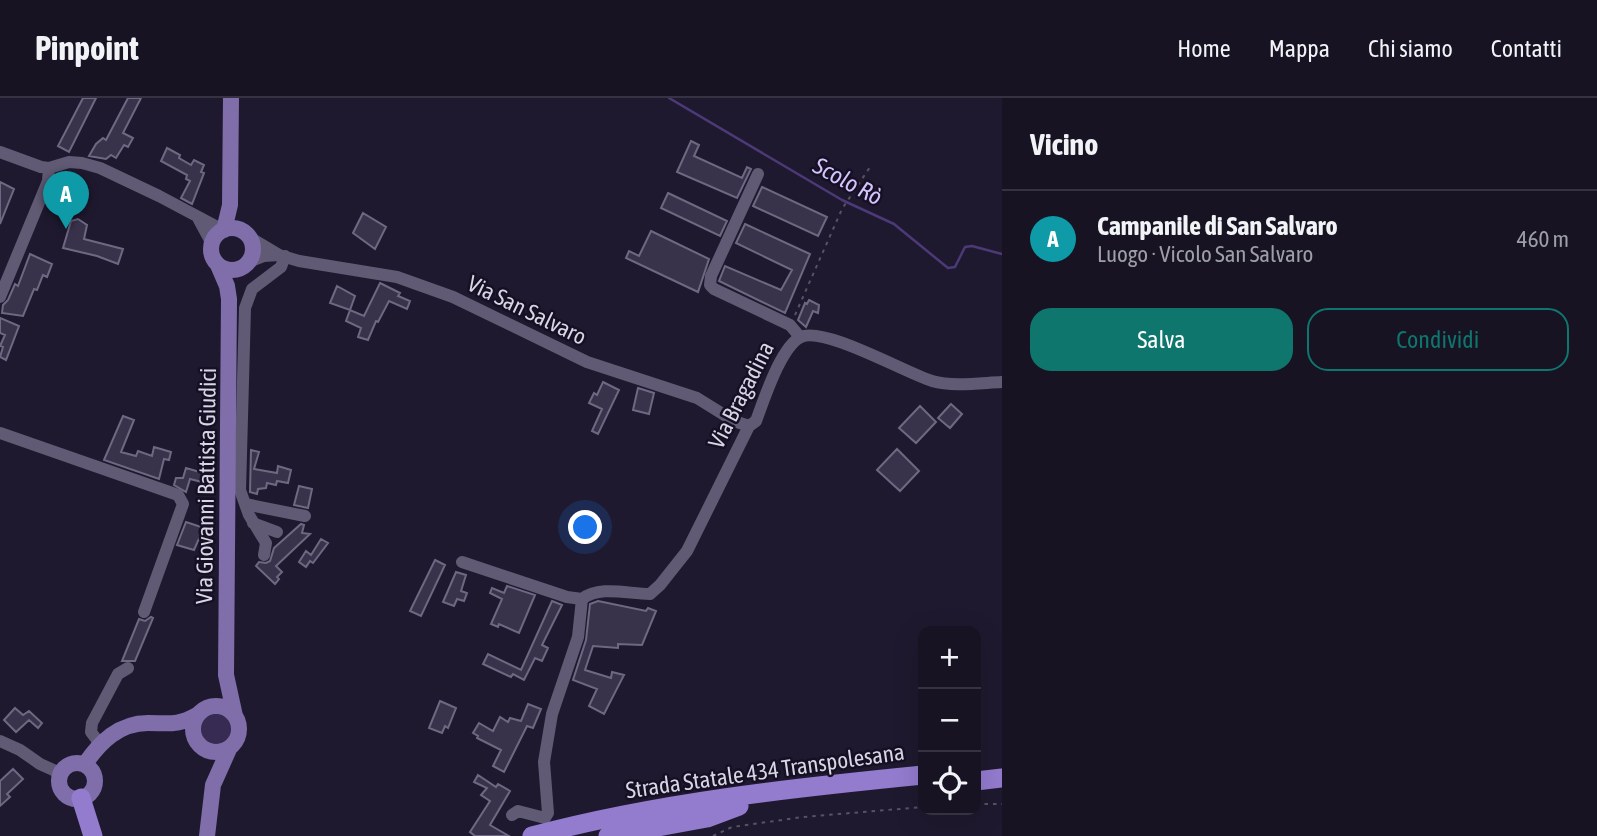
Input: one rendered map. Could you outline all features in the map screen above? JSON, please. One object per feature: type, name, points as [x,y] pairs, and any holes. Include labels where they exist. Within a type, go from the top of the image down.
[{"type":"highway","points":[[981,769],[1002,767]]},
{"type":"highway","name":"Strada Statale 434 Transpolesana","points":[[532,836],[602,819],[739,795],[918,776]]},
{"type":"highway","points":[[981,780],[1002,778]]},
{"type":"highway","name":"Strada Statale 434 Transpolesana","points":[[574,836],[739,806],[918,787]]},
{"type":"highway","points":[[81,798],[93,836]]},
{"type":"highway","points":[[608,836],[707,818],[739,806]]},
{"type":"main road","points":[[212,244],[223,230],[230,205],[231,98]]},
{"type":"main road","points":[[230,205],[246,235]]},
{"type":"main road","points":[[223,230],[238,229],[246,235]]},
{"type":"main road","name":"Via Giovanni Battista Giudici","points":[[229,299],[233,285],[253,249],[246,235]]},
{"type":"main road","name":"Via Giovanni Battista Giudici","points":[[212,244],[212,255],[227,285],[229,299],[226,675],[235,716]]},
{"type":"main road","points":[[218,265],[230,270],[244,265]]},
{"type":"main road","points":[[207,836],[213,785],[211,772],[193,728],[200,713],[218,692],[226,675]]},
{"type":"main road","points":[[85,764],[100,744],[121,729],[134,724],[178,724],[217,706],[230,710],[235,716],[239,732],[213,785]]},
{"type":"main road","points":[[168,725],[216,752],[230,747]]},
{"type":"main road","points":[[71,763],[85,764],[94,775],[95,784],[90,793],[81,798],[69,797],[61,791],[58,782],[60,773],[71,763]]},
{"type":"street","points":[[0,152],[49,168],[69,162],[100,168],[223,230]]},
{"type":"street","points":[[0,297],[48,181],[49,168]]},
{"type":"street","points":[[758,174],[711,276],[710,285],[743,304],[790,325],[800,337]]},
{"type":"street","points":[[197,217],[212,244]]},
{"type":"street","name":"Via San Salvaro","points":[[246,235],[282,256],[397,277],[453,297],[587,362],[697,398],[734,421],[749,426]]},
{"type":"street","name":"Via San Salvaro","points":[[244,265],[264,256],[282,256]]},
{"type":"street","points":[[264,555],[266,542],[253,523],[240,490],[245,308],[253,289],[281,267],[282,256]]},
{"type":"street","name":"Via Bragadina","points":[[462,562],[567,597],[582,599],[589,593],[609,591],[650,594],[687,551],[749,426],[756,421],[778,368],[789,348],[800,337],[812,334],[831,339],[934,382],[1002,382]]},
{"type":"street","points":[[0,433],[178,495],[183,504],[144,612]]},
{"type":"street","points":[[245,504],[305,516]]},
{"type":"street","points":[[253,523],[277,532]]},
{"type":"street","points":[[512,815],[518,811],[545,818],[548,813],[544,762],[552,714],[578,637],[582,599]]},
{"type":"street","points":[[100,744],[91,732],[92,723],[118,674],[128,668]]},
{"type":"street","points":[[0,730],[20,750],[40,764],[60,773]]},
{"type":"street","points":[[0,741],[20,750]]},
{"type":"path","points":[[790,325],[842,209],[870,167]]},
{"type":"path","points":[[981,804],[1002,804]]},
{"type":"path","points":[[713,836],[732,827],[832,814],[918,807]]},
{"type":"shaded area","points":[[216,714],[227,718],[231,729],[227,740],[216,744],[205,740],[201,729],[205,718]]},
{"type":"building","points":[[83,98],[96,98],[69,152],[58,146]]},
{"type":"building","points":[[128,98],[141,98],[123,133],[133,138],[128,147],[124,145],[116,158],[111,155],[106,159],[89,156],[96,144],[103,138],[106,140]]},
{"type":"building","points":[[691,141],[699,145],[694,156],[742,178],[747,167],[751,169],[737,198],[677,172]]},
{"type":"building","points":[[167,148],[191,165],[194,160],[204,165],[201,172],[204,173],[192,204],[181,198],[190,181],[186,179],[187,175],[161,161]]},
{"type":"building","points":[[0,182],[14,189],[0,224]]},
{"type":"building","points":[[762,187],[827,217],[818,236],[753,206]]},
{"type":"building","points":[[668,193],[727,221],[720,236],[661,208]]},
{"type":"building","points":[[363,213],[386,227],[375,249],[353,233]]},
{"type":"building","points":[[78,219],[87,225],[84,239],[123,249],[118,264],[63,248],[71,221]]},
{"type":"building","points":[[745,224],[810,254],[785,313],[719,281],[725,266],[781,290],[792,270],[736,243]]},
{"type":"building","points":[[651,231],[709,259],[698,292],[626,258],[629,251],[639,256]]},
{"type":"building","points":[[30,254],[52,264],[47,277],[43,275],[37,290],[34,289],[23,316],[2,313],[3,305],[15,284],[18,286]]},
{"type":"building","points":[[380,283],[410,301],[407,309],[389,301],[368,340],[358,337],[361,328],[346,321],[350,310],[364,316]]},
{"type":"building","points":[[337,286],[355,296],[350,310],[330,303]]},
{"type":"building","points":[[809,300],[819,305],[818,313],[813,311],[806,327],[798,320]]},
{"type":"building","points":[[0,318],[19,326],[6,360],[0,357],[3,347],[0,346],[5,335],[0,333]]},
{"type":"building","points":[[603,382],[619,390],[598,434],[592,431],[602,409],[589,403],[594,393],[597,395]]},
{"type":"building","points":[[638,388],[654,393],[649,414],[633,410]]},
{"type":"building","points":[[951,404],[962,414],[950,428],[938,418]]},
{"type":"building","points":[[920,406],[936,422],[916,443],[899,428]]},
{"type":"building","points":[[123,416],[134,420],[121,452],[136,456],[138,451],[152,456],[154,447],[171,452],[169,460],[164,459],[159,479],[104,460]]},
{"type":"building","points":[[897,449],[919,471],[900,491],[877,470]]},
{"type":"building","points":[[251,450],[259,452],[254,469],[277,473],[278,466],[291,470],[288,483],[267,483],[266,488],[258,489],[257,494],[250,492]]},
{"type":"building","points":[[203,461],[210,462],[210,475],[205,474],[202,482],[190,479],[186,492],[174,485],[176,478],[183,478],[186,468],[203,473]]},
{"type":"building","points":[[299,486],[312,489],[308,508],[294,505]]},
{"type":"building","points":[[186,522],[201,527],[202,524],[209,525],[207,535],[201,534],[194,550],[177,545]]},
{"type":"building","points":[[301,524],[304,525],[302,533],[310,534],[276,566],[282,572],[275,584],[256,566],[259,562],[270,561],[274,548]]},
{"type":"building","points":[[321,539],[328,543],[313,563],[310,561],[306,567],[299,562],[306,551],[311,555]]},
{"type":"building","points":[[435,560],[445,565],[421,616],[410,611]]},
{"type":"building","points":[[456,572],[466,575],[461,591],[467,593],[464,601],[457,599],[454,606],[443,602]]},
{"type":"building","points":[[507,586],[535,595],[519,633],[499,624],[498,627],[491,624],[502,599],[490,593],[492,588],[504,593]]},
{"type":"building","points":[[552,601],[562,605],[542,645],[548,648],[542,661],[535,658],[524,680],[483,664],[488,654],[521,670]]},
{"type":"building","points":[[598,601],[656,611],[642,645],[618,644],[618,648],[593,646],[585,670],[611,678],[612,672],[624,675],[604,714],[589,706],[597,689],[573,680],[586,640],[590,604]]},
{"type":"building","points":[[153,618],[135,661],[122,661],[139,619],[145,621]]},
{"type":"building","points":[[440,701],[456,708],[448,728],[445,726],[442,733],[429,728]]},
{"type":"building","points":[[528,704],[541,709],[533,728],[527,726],[504,772],[493,766],[501,750],[477,738],[473,733],[479,723],[493,731],[500,717],[508,722],[510,718],[521,721]]},
{"type":"building","points":[[15,708],[23,715],[29,711],[42,723],[38,728],[29,720],[16,732],[4,720]]},
{"type":"building","points":[[13,769],[23,779],[7,794],[10,797],[0,806],[0,781]]},
{"type":"building","points":[[478,775],[496,787],[498,784],[510,791],[490,825],[509,836],[475,836],[470,832],[490,801],[481,795],[487,788],[474,782]]},
{"type":"waterway","name":"Scolo Rò","points":[[669,98],[842,200],[894,224],[948,268],[955,267],[965,247],[972,246],[1002,254]]},
{"type":"place","name":"Campanile di San Salvaro","points":[[66,229]]}]
